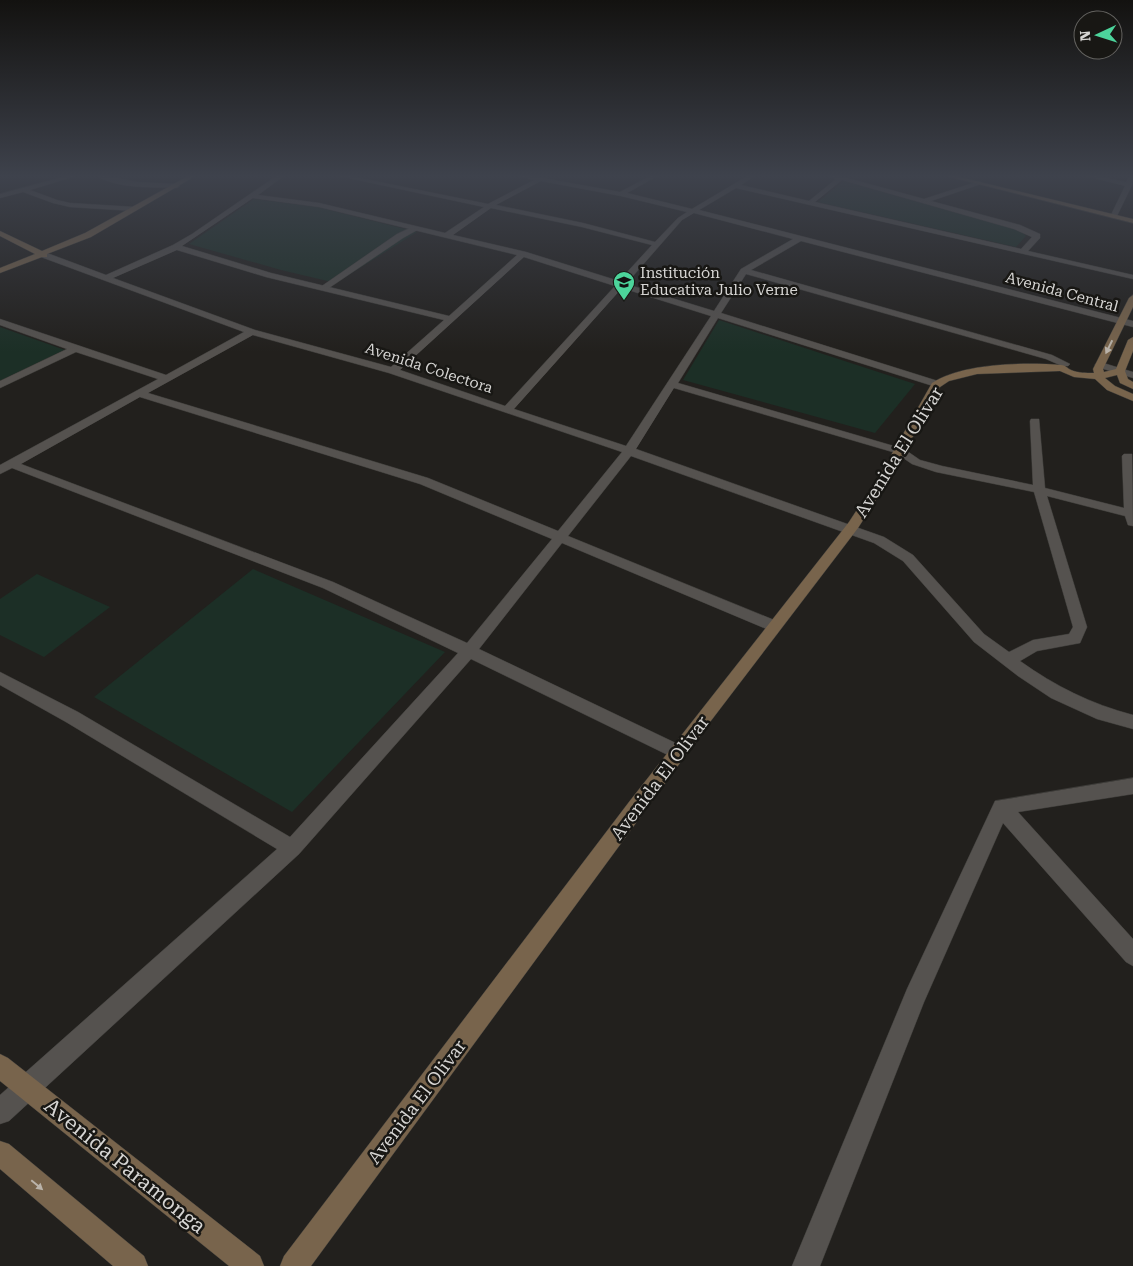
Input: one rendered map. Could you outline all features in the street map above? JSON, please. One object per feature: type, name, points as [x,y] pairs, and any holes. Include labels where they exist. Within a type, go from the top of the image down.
[{"type":"street","name":"Avenida Colectora","points":[[2,234],[44,255],[252,332],[393,371],[508,409],[879,540],[908,558],[979,638],[1008,660],[1057,694],[1103,714],[1133,722]]},
{"type":"street","points":[[0,271],[44,255],[90,234]]},
{"type":"street","points":[[106,278],[176,247],[198,234]]},
{"type":"street","points":[[323,288],[404,234]]},
{"type":"street","points":[[437,234],[523,254],[937,384]]},
{"type":"street","points":[[618,234],[656,244]]},
{"type":"street","points":[[508,409],[665,234]]},
{"type":"street","name":"Avenida Central","points":[[785,234],[1133,324]]},
{"type":"street","points":[[948,234],[1133,277]]},
{"type":"street","points":[[1023,251],[1037,236],[1033,234]]},
{"type":"street","points":[[0,1112],[292,848],[469,650],[629,451],[744,271],[800,238]]},
{"type":"street","points":[[176,247],[269,275],[451,319]]},
{"type":"street","points":[[393,371],[523,254]]},
{"type":"street","points":[[744,271],[1049,356],[1063,366]]},
{"type":"street","points":[[1133,298],[1100,373],[1111,388],[1133,398]]},
{"type":"street","points":[[0,322],[74,349],[168,379]]},
{"type":"street","points":[[6,467],[252,332]]},
{"type":"street","points":[[1126,379],[1133,340]]},
{"type":"street","points":[[0,385],[74,349]]},
{"type":"street","name":"Avenida El Olivar","points":[[294,1266],[678,752],[851,529],[900,451],[937,384],[966,371],[1063,366],[1070,373],[1082,370],[1126,379]]},
{"type":"street","points":[[1126,379],[1133,375]]},
{"type":"street","points":[[671,384],[900,451],[916,462],[940,469],[1039,490],[1132,517],[1128,456]]},
{"type":"street","points":[[140,394],[424,481],[774,626]]},
{"type":"street","points":[[1008,660],[1033,646],[1075,639],[1080,627],[1039,490],[1035,421]]},
{"type":"street","points":[[6,467],[319,581],[469,650],[678,752]]},
{"type":"street","points":[[0,678],[72,717],[292,848]]},
{"type":"street","points":[[1001,807],[1133,786]]},
{"type":"street","points":[[1001,807],[1133,955]]},
{"type":"street","points":[[806,1266],[915,997],[1001,807]]},
{"type":"street","name":"Avenida Paramonga","points":[[0,1066],[250,1266]]},
{"type":"street","points":[[0,1154],[124,1263]]},
{"type":"green space","points":[[203,234],[414,234],[336,283],[281,270],[189,244]]},
{"type":"green space","points":[[959,234],[1024,234],[1026,236],[1016,247]]},
{"type":"green space","points":[[719,320],[915,384],[875,433],[683,380]]},
{"type":"green space","points":[[0,327],[65,350],[0,381]]},
{"type":"green space","points":[[253,569],[445,652],[292,812],[94,697]]},
{"type":"green space","points":[[37,574],[110,607],[44,657],[0,635],[0,599]]},
{"type":"place","name":"Institución Educativa Julio Verne","points":[[624,301]]}]
